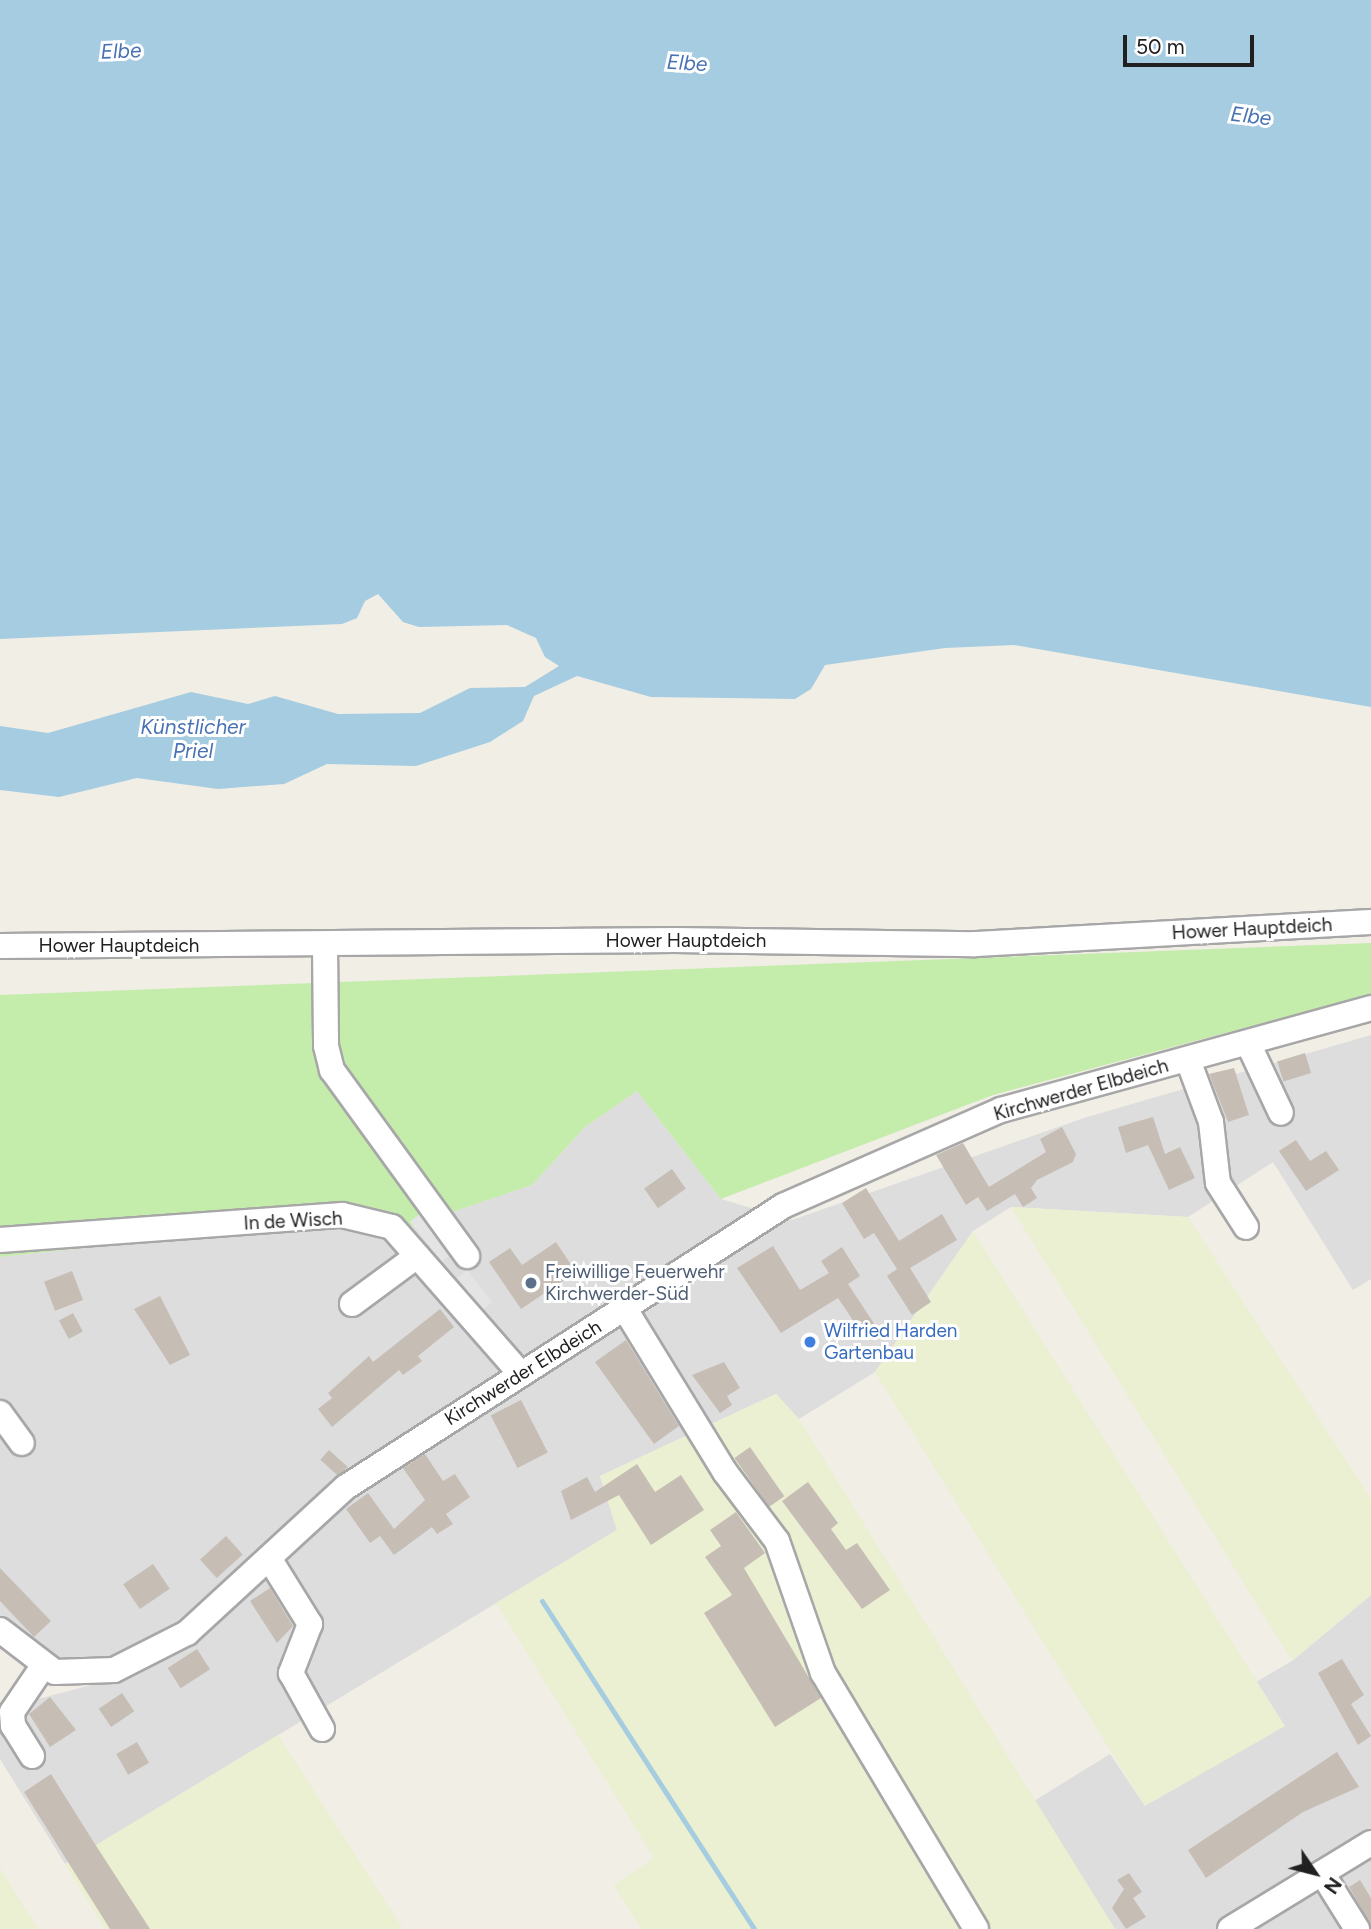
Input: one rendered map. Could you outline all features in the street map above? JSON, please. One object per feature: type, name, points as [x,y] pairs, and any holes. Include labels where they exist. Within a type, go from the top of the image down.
[{"type":"street","name":"Hower Hauptdeich","points":[[0,946],[975,944],[1371,922]]},
{"type":"street","points":[[326,945],[326,1045],[337,1081],[467,1256]]},
{"type":"street","name":"Kirchwerder Elbdeich","points":[[0,1630],[55,1672],[114,1670],[187,1633],[346,1487],[783,1206],[1001,1110],[1371,1008]]},
{"type":"street","points":[[1248,1043],[1281,1113]]},
{"type":"street","points":[[1188,1060],[1213,1131],[1218,1183],[1246,1227]]},
{"type":"street","name":"In de Wisch","points":[[0,1240],[342,1215],[392,1227],[520,1373]]},
{"type":"street","points":[[352,1304],[417,1256]]},
{"type":"street","points":[[625,1309],[725,1472],[777,1541],[823,1673],[976,1929]]},
{"type":"street","points":[[0,1413],[22,1443]]},
{"type":"street","points":[[269,1558],[310,1624],[291,1674],[322,1729]]},
{"type":"street","points":[[32,1756],[13,1726],[12,1712],[44,1665]]},
{"type":"street","points":[[1230,1929],[1371,1843]]},
{"type":"street","points":[[1322,1873],[1357,1929]]},
{"type":"shaded area","points":[[1371,1035],[1371,1279],[1353,1290],[1273,1162],[1188,1217],[1011,1207],[973,1231],[875,1372],[799,1419],[776,1394],[600,1476],[617,1530],[65,1864],[0,1759],[0,1709],[114,1679],[352,1493],[528,1375],[402,1229],[532,1185],[585,1127],[637,1091],[721,1199],[792,1220],[1087,1117]]},
{"type":"shaded area","points":[[421,1213],[452,1253],[441,1262],[410,1222]]},
{"type":"shaded area","points":[[342,1220],[389,1231],[507,1370],[183,1625],[113,1661],[41,1656],[0,1616],[0,1257]]},
{"type":"shaded area","points":[[467,1270],[492,1302],[482,1310],[457,1278]]},
{"type":"shaded area","points":[[1371,1595],[1371,1929],[1115,1929],[1034,1801],[1110,1754],[1145,1806],[1256,1682],[1292,1661]]},
{"type":"green space","points":[[1371,943],[1371,994],[993,1095],[721,1199],[637,1091],[585,1127],[532,1185],[402,1229],[342,1220],[0,1257],[0,995]]},
{"type":"green space","points":[[1011,1207],[1188,1217],[1371,1499],[1371,1595],[1292,1661]]},
{"type":"green space","points":[[973,1231],[1285,1726],[1145,1806],[875,1372]]},
{"type":"green space","points":[[776,1394],[799,1419],[1115,1929],[641,1929],[614,1885],[654,1858],[496,1603],[617,1530],[600,1476]]},
{"type":"green space","points":[[278,1735],[403,1929],[105,1929],[65,1864]]},
{"type":"green space","points":[[0,1868],[38,1929],[0,1929]]},
{"type":"water","points":[[0,0],[1371,0],[1371,707],[1014,645],[945,648],[825,665],[811,689],[795,699],[651,697],[577,676],[534,696],[523,721],[490,742],[416,766],[327,764],[284,784],[218,789],[137,778],[59,797],[0,790],[0,726],[48,733],[191,692],[248,704],[275,696],[338,714],[420,713],[470,688],[525,687],[559,666],[545,657],[536,638],[507,625],[419,627],[403,622],[378,594],[365,601],[357,618],[342,624],[0,639]]},
{"type":"building","points":[[1305,1053],[1311,1073],[1283,1082],[1277,1061]]},
{"type":"building","points":[[1234,1068],[1249,1115],[1228,1122],[1209,1074]]},
{"type":"building","points":[[1153,1117],[1165,1154],[1180,1147],[1195,1178],[1169,1190],[1148,1145],[1126,1153],[1118,1127]]},
{"type":"building","points":[[1062,1127],[1076,1154],[1073,1162],[1037,1180],[1031,1188],[1037,1198],[1023,1207],[1015,1194],[987,1211],[978,1197],[966,1205],[936,1155],[963,1143],[989,1187],[1046,1152],[1040,1139]]},
{"type":"building","points":[[1296,1140],[1310,1161],[1326,1151],[1339,1170],[1306,1191],[1279,1151]]},
{"type":"building","points":[[672,1169],[686,1189],[658,1208],[644,1189]]},
{"type":"building","points":[[866,1188],[899,1241],[942,1214],[957,1240],[910,1268],[931,1302],[912,1315],[887,1276],[897,1269],[874,1233],[864,1239],[842,1203]]},
{"type":"building","name":"Freiwillige Feuerwehr Kirchwerder-Süd","points":[[556,1242],[576,1272],[521,1309],[489,1262],[510,1248],[522,1265]]},
{"type":"building","points":[[773,1246],[800,1290],[829,1273],[821,1261],[842,1247],[860,1276],[848,1284],[877,1328],[864,1337],[838,1298],[781,1333],[737,1268]]},
{"type":"building","points":[[72,1271],[83,1300],[55,1311],[44,1282]]},
{"type":"building","points":[[160,1296],[190,1355],[170,1365],[134,1309]]},
{"type":"building","points":[[440,1309],[454,1327],[418,1356],[422,1361],[403,1375],[399,1370],[332,1427],[318,1409],[332,1398],[328,1393],[369,1356],[373,1362]]},
{"type":"building","points":[[73,1313],[83,1332],[69,1339],[59,1321]]},
{"type":"building","points":[[626,1340],[679,1426],[654,1444],[595,1362]]},
{"type":"building","points":[[724,1362],[740,1388],[727,1396],[732,1405],[720,1413],[692,1375]]},
{"type":"building","points":[[521,1400],[548,1453],[517,1468],[491,1415]]},
{"type":"building","points":[[750,1447],[784,1496],[769,1507],[734,1458]]},
{"type":"building","points":[[329,1450],[348,1467],[339,1476],[320,1460]]},
{"type":"building","points":[[425,1454],[443,1481],[455,1474],[470,1497],[446,1514],[453,1524],[437,1534],[432,1527],[394,1555],[380,1536],[370,1543],[346,1509],[368,1493],[394,1529],[425,1500],[403,1468]]},
{"type":"building","points":[[637,1464],[655,1492],[681,1475],[704,1510],[651,1545],[619,1495],[571,1520],[561,1491],[587,1477],[595,1492]]},
{"type":"building","points":[[808,1482],[838,1523],[831,1529],[846,1550],[857,1543],[890,1590],[862,1609],[782,1501]]},
{"type":"building","points":[[736,1512],[765,1553],[744,1568],[821,1698],[775,1727],[704,1613],[732,1595],[705,1557],[721,1546],[710,1530]]},
{"type":"building","points":[[226,1536],[243,1555],[217,1578],[200,1559]]},
{"type":"building","points":[[153,1564],[170,1589],[140,1609],[123,1584]]},
{"type":"building","points":[[0,1568],[51,1621],[34,1637],[0,1601]]},
{"type":"building","points":[[270,1588],[293,1626],[277,1643],[250,1601]]},
{"type":"building","points":[[197,1649],[210,1669],[181,1688],[168,1668]]},
{"type":"building","points":[[1342,1659],[1364,1695],[1351,1704],[1371,1736],[1358,1745],[1318,1673]]},
{"type":"building","points":[[122,1693],[134,1711],[111,1727],[99,1709]]},
{"type":"building","points":[[50,1697],[76,1730],[50,1747],[29,1714]]},
{"type":"building","points":[[137,1742],[149,1763],[128,1775],[116,1754]]},
{"type":"building","points":[[1337,1752],[1359,1787],[1303,1812],[1206,1878],[1188,1850]]},
{"type":"building","points":[[51,1774],[150,1929],[110,1929],[24,1792]]},
{"type":"building","points":[[1129,1873],[1142,1892],[1133,1898],[1146,1917],[1126,1929],[1112,1908],[1124,1889],[1117,1880]]},
{"type":"building","points":[[1360,1880],[1371,1898],[1371,1925],[1349,1887]]},
{"type":"waterway","points":[[542,1601],[754,1929]]},
{"type":"place","name":"Freiwillige Feuerwehr Kirchwerder-Süd","points":[[531,1283]]},
{"type":"place","name":"Wilfried Harden Gartenbau","points":[[810,1342]]},
{"type":"water label","name":"Elbe","points":[[121,51]]},
{"type":"water label","name":"Elbe","points":[[687,63]]},
{"type":"water label","name":"Elbe","points":[[1251,116]]},
{"type":"water label","name":"Künstlicher Priel","points":[[193,739]]}]
